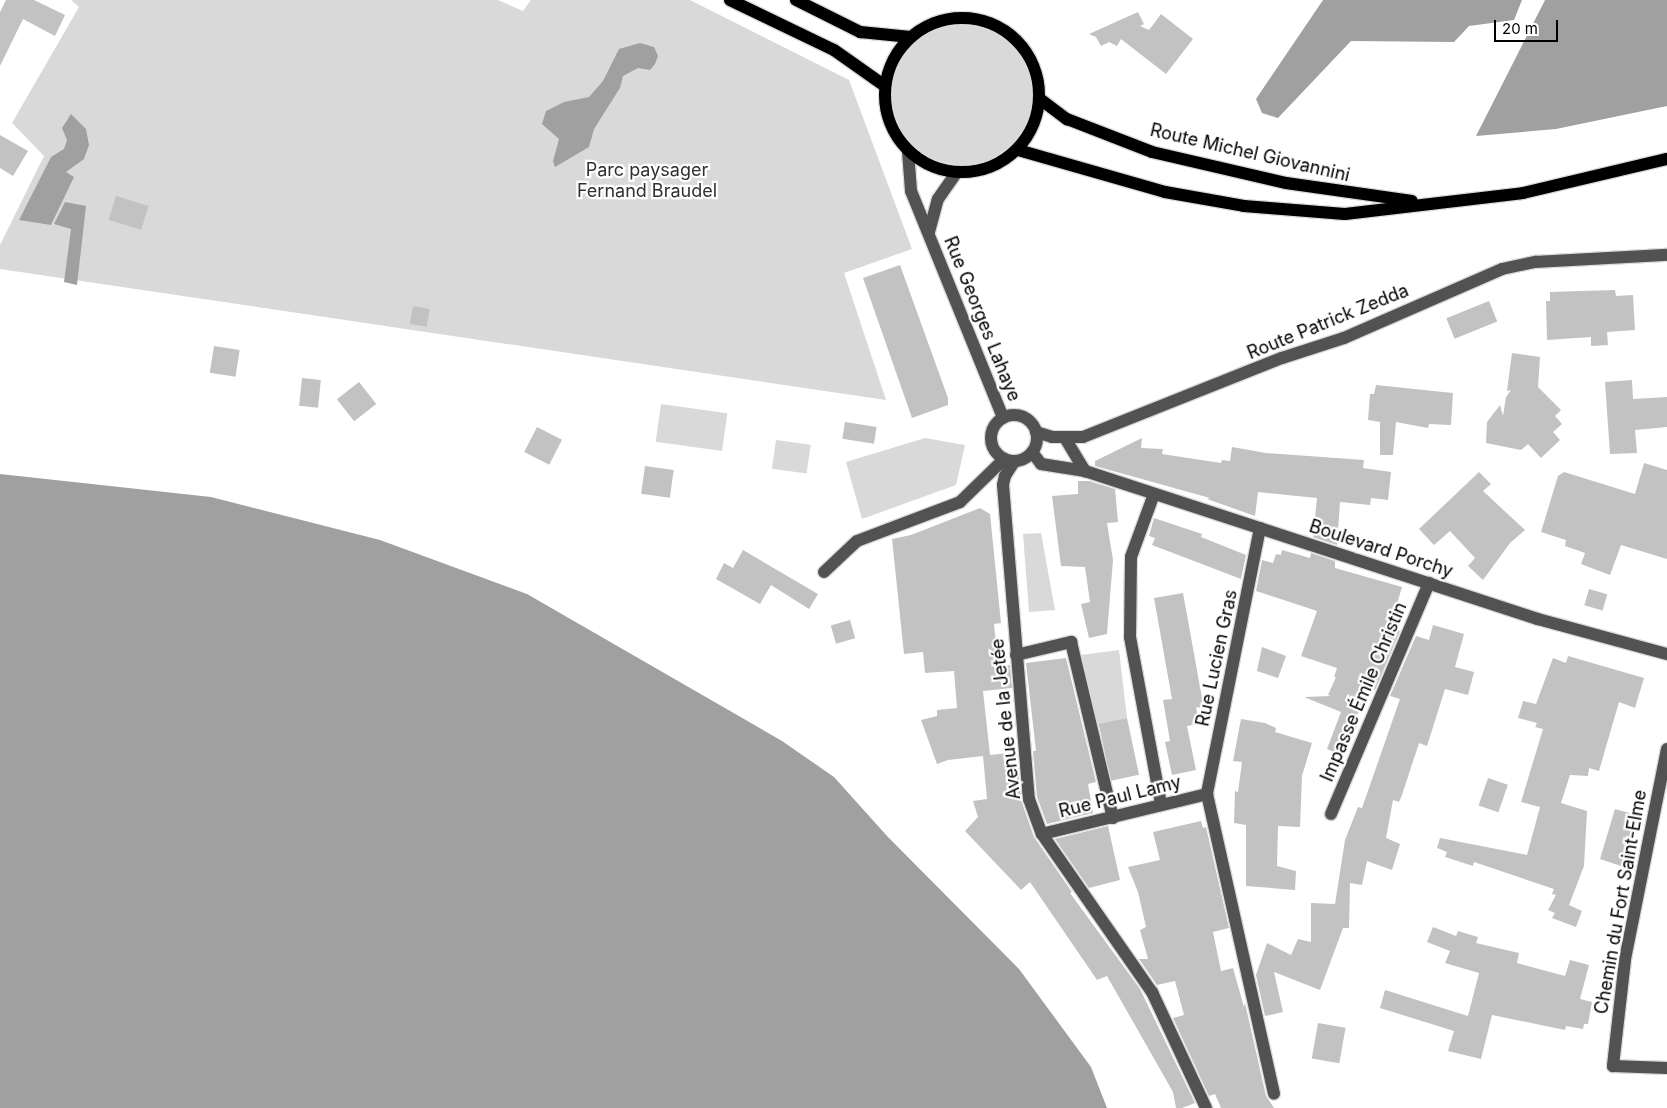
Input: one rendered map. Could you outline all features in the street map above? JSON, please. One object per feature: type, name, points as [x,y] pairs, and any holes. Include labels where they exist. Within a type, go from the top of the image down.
[{"type":"main road","points":[[730,0],[834,50],[885,86]]},
{"type":"main road","points":[[796,0],[860,32],[911,37]]},
{"type":"main road","points":[[953,18],[969,18],[1002,28],[1021,45],[1035,66],[1040,99],[1034,126],[1018,150],[1000,164],[979,172],[956,173],[930,166],[908,151],[891,125],[886,110],[885,86],[890,68],[911,37],[931,25],[953,18]]},
{"type":"main road","name":"Route Michel Giovannini","points":[[1040,99],[1067,119],[1152,152],[1286,183],[1432,204]]},
{"type":"main road","name":"Route Michel Giovannini","points":[[1018,150],[1165,192],[1244,206],[1345,214],[1523,193],[1667,159]]},
{"type":"street","name":"Rue Georges Lahaye","points":[[908,151],[911,191],[1002,418]]},
{"type":"street","points":[[928,232],[938,199],[956,173]]},
{"type":"street","name":"Route Patrick Zedda","points":[[1036,432],[1065,438],[1083,437],[1282,358],[1344,338],[1502,269],[1536,262],[1667,255]]},
{"type":"street","points":[[824,572],[857,541],[960,502],[1009,461],[1032,452],[1036,432],[1023,417],[1002,418],[994,426],[990,438],[994,451],[1009,461]]},
{"type":"street","points":[[1065,438],[1085,471]]},
{"type":"street","name":"Boulevard Porchy","points":[[1032,452],[1041,464],[1085,471],[1538,620],[1667,654]]},
{"type":"street","name":"Avenue de la Jetée","points":[[1009,461],[1003,485],[1029,799],[1042,834],[1152,992],[1206,1108]]},
{"type":"street","points":[[1154,494],[1131,557],[1130,637],[1162,805]]},
{"type":"street","name":"Rue Lucien Gras","points":[[1207,794],[1260,528]]},
{"type":"street","name":"Impasse Émile Christin","points":[[1331,814],[1429,583]]},
{"type":"street","points":[[1016,655],[1072,642],[1113,818]]},
{"type":"street","name":"Chemin du Fort Saint-Elme","points":[[1667,748],[1625,960],[1614,1062],[1614,1066],[1667,1068]]},
{"type":"street","points":[[1207,794],[1274,1094]]},
{"type":"street","name":"Rue Paul Lamy","points":[[1042,834],[1207,794]]},
{"type":"green space","name":"Parc paysager Fernand Braudel","points":[[71,0],[498,0],[523,11],[531,0],[690,0],[849,80],[912,249],[844,273],[886,400],[0,269],[0,245],[44,156],[12,123],[79,7]]},
{"type":"green space","points":[[962,18],[977,19],[992,24],[1017,40],[1033,65],[1038,80],[1038,110],[1033,125],[1017,150],[992,166],[977,171],[962,172],[947,171],[932,166],[907,150],[891,125],[886,110],[885,95],[886,80],[891,65],[907,40],[932,24],[947,19]]},
{"type":"green space","points":[[661,404],[727,413],[722,451],[656,442]]},
{"type":"green space","points":[[925,438],[965,445],[956,485],[862,519],[846,462]]},
{"type":"green space","points":[[776,440],[811,445],[807,474],[772,469]]},
{"type":"green space","points":[[1041,533],[1055,610],[1029,612],[1023,534]]},
{"type":"green space","points":[[1119,650],[1127,718],[1096,726],[1081,655]]},
{"type":"shaded area","points":[[1323,0],[1522,0],[1514,20],[1469,26],[1454,42],[1351,41],[1278,118],[1262,113],[1256,99]]},
{"type":"shaded area","points":[[1545,0],[1667,0],[1667,106],[1556,129],[1476,136]]},
{"type":"shaded area","points":[[640,43],[654,47],[658,56],[655,64],[650,70],[638,68],[623,76],[620,88],[594,129],[589,147],[555,167],[553,161],[559,139],[542,124],[546,111],[564,102],[589,97],[603,81],[619,49]]},
{"type":"shaded area","points":[[71,114],[86,129],[89,145],[84,159],[66,172],[74,177],[51,225],[19,220],[51,157],[64,149],[67,140],[62,128]]},
{"type":"shaded area","points":[[65,202],[86,206],[77,285],[64,282],[71,229],[54,224]]},
{"type":"shaded area","points":[[0,474],[211,497],[380,540],[527,594],[782,741],[834,777],[887,836],[1019,969],[1091,1067],[1107,1108],[0,1108]]},
{"type":"building","points":[[6,0],[34,0],[65,15],[55,36],[23,19],[0,66],[0,12]]},
{"type":"building","points":[[1138,12],[1144,24],[1140,26],[1149,30],[1161,14],[1193,39],[1166,74],[1121,39],[1117,46],[1109,42],[1101,46],[1096,37],[1089,34]]},
{"type":"building","points":[[0,135],[28,151],[13,176],[0,168]]},
{"type":"building","points":[[116,196],[149,206],[141,230],[109,220]]},
{"type":"building","points":[[900,265],[948,398],[948,405],[912,418],[863,278]]},
{"type":"building","points":[[1615,290],[1616,296],[1633,295],[1635,330],[1607,332],[1608,345],[1591,346],[1591,337],[1547,340],[1546,301],[1550,301],[1550,292]]},
{"type":"building","points":[[1489,301],[1497,321],[1455,339],[1446,318]]},
{"type":"building","points":[[413,306],[430,309],[427,327],[410,324]]},
{"type":"building","points":[[214,346],[240,350],[235,377],[210,373]]},
{"type":"building","points":[[1512,353],[1540,357],[1538,387],[1561,410],[1555,416],[1562,424],[1553,432],[1560,440],[1541,458],[1528,444],[1521,450],[1486,443],[1487,422],[1500,405],[1503,416],[1506,397],[1511,390],[1507,391]]},
{"type":"building","points":[[302,378],[321,380],[318,408],[299,406]]},
{"type":"building","points":[[1632,380],[1633,399],[1667,397],[1667,427],[1635,430],[1637,453],[1610,454],[1605,382]]},
{"type":"building","points":[[359,382],[376,404],[354,421],[337,399]]},
{"type":"building","points":[[1376,385],[1453,393],[1451,425],[1429,424],[1428,428],[1396,422],[1393,455],[1380,455],[1380,422],[1368,420],[1370,394],[1374,394]]},
{"type":"building","points":[[845,422],[877,427],[874,444],[842,439]]},
{"type":"building","points":[[537,427],[562,440],[549,465],[524,452]]},
{"type":"building","points":[[1142,438],[1141,448],[1163,449],[1162,454],[1221,463],[1222,460],[1230,461],[1232,447],[1266,453],[1364,460],[1363,468],[1391,472],[1388,500],[1371,498],[1370,505],[1340,502],[1337,545],[1313,537],[1317,498],[1258,492],[1255,516],[1207,499],[1210,498],[1095,466],[1095,461]]},
{"type":"building","points":[[1644,463],[1667,470],[1667,559],[1621,545],[1610,575],[1581,564],[1585,553],[1565,546],[1566,540],[1541,532],[1558,476],[1564,472],[1635,494]]},
{"type":"building","points":[[645,466],[674,470],[670,498],[641,494]]},
{"type":"building","points":[[1479,472],[1491,484],[1483,491],[1525,530],[1510,543],[1483,580],[1468,566],[1475,558],[1450,531],[1434,545],[1419,529]]},
{"type":"building","points":[[1078,481],[1089,481],[1115,489],[1118,522],[1107,523],[1113,560],[1107,634],[1089,638],[1081,604],[1090,602],[1085,567],[1061,566],[1052,496],[1078,494]]},
{"type":"building","points":[[980,508],[990,514],[1001,623],[994,624],[998,662],[999,666],[1010,665],[1012,688],[983,691],[990,755],[1017,752],[1021,800],[1034,837],[1072,892],[1070,893],[1140,989],[1195,1103],[1182,1108],[1176,1108],[1173,1092],[1107,976],[1097,980],[1030,882],[1021,890],[965,831],[978,817],[973,801],[987,799],[983,756],[948,760],[937,764],[921,720],[937,716],[937,710],[957,708],[954,671],[925,673],[923,652],[904,654],[892,539],[911,535]]},
{"type":"building","points":[[1154,518],[1202,534],[1201,537],[1246,555],[1241,579],[1152,545],[1155,538],[1149,536]]},
{"type":"building","points":[[743,550],[818,594],[809,609],[771,585],[760,604],[716,579],[724,563],[733,568]]},
{"type":"building","points":[[1282,550],[1310,558],[1311,553],[1335,561],[1335,568],[1402,587],[1390,627],[1400,631],[1375,690],[1372,689],[1353,722],[1358,723],[1351,740],[1344,738],[1336,753],[1327,749],[1341,712],[1304,697],[1331,696],[1328,695],[1336,677],[1334,677],[1337,668],[1301,656],[1317,611],[1256,591],[1262,560],[1273,563],[1276,554],[1281,555]]},
{"type":"building","points":[[1589,589],[1607,594],[1603,611],[1584,605]]},
{"type":"building","points":[[1183,593],[1204,709],[1196,707],[1199,724],[1187,726],[1196,770],[1172,775],[1165,742],[1170,741],[1163,700],[1172,699],[1154,598]]},
{"type":"building","points":[[850,620],[855,638],[836,644],[831,626]]},
{"type":"building","points":[[1433,625],[1464,634],[1455,667],[1474,672],[1468,695],[1445,689],[1427,746],[1419,743],[1399,802],[1393,800],[1386,838],[1400,844],[1392,870],[1367,861],[1362,885],[1350,883],[1349,928],[1343,928],[1320,990],[1274,972],[1283,1012],[1265,1016],[1256,975],[1267,943],[1291,955],[1298,939],[1311,942],[1311,903],[1335,904],[1345,840],[1358,807],[1362,808],[1400,699],[1390,696],[1416,636],[1429,640]]},
{"type":"building","points":[[1262,647],[1286,656],[1278,678],[1257,671]]},
{"type":"building","points":[[1568,656],[1644,678],[1635,708],[1619,702],[1599,771],[1589,768],[1588,776],[1570,775],[1561,803],[1587,811],[1584,866],[1569,905],[1582,911],[1576,927],[1552,918],[1555,913],[1548,910],[1556,895],[1552,894],[1554,889],[1474,862],[1473,866],[1445,857],[1447,852],[1437,848],[1440,838],[1527,855],[1540,807],[1521,802],[1543,729],[1535,727],[1537,723],[1518,718],[1523,701],[1536,704],[1553,658],[1566,663]]},
{"type":"building","points":[[1066,658],[1096,782],[1088,784],[1093,813],[1047,824],[1037,797],[1033,751],[1036,751],[1026,663]]},
{"type":"building","points":[[1127,718],[1139,775],[1111,781],[1099,724]]},
{"type":"building","points":[[1241,719],[1265,723],[1276,728],[1275,732],[1312,743],[1302,776],[1300,827],[1278,826],[1277,866],[1296,871],[1295,890],[1246,886],[1246,825],[1234,823],[1235,791],[1238,792],[1242,762],[1233,761]]},
{"type":"building","points":[[1488,778],[1508,785],[1498,812],[1479,805]]},
{"type":"building","points":[[1615,809],[1633,814],[1630,823],[1636,826],[1624,867],[1600,859]]},
{"type":"building","points":[[1201,821],[1203,828],[1206,827],[1229,928],[1213,932],[1221,971],[1233,968],[1244,1007],[1245,1003],[1266,1096],[1274,1108],[1221,1108],[1215,1094],[1209,1096],[1173,1018],[1184,1015],[1175,981],[1157,985],[1139,959],[1148,959],[1140,930],[1146,927],[1138,892],[1128,867],[1160,860],[1153,832]]},
{"type":"building","points":[[1108,826],[1120,880],[1089,888],[1055,839]]},
{"type":"building","points":[[1433,927],[1456,936],[1458,931],[1478,937],[1476,943],[1519,953],[1517,963],[1565,976],[1570,960],[1589,965],[1580,999],[1592,1002],[1588,1024],[1584,1024],[1583,1029],[1566,1026],[1565,1030],[1492,1015],[1481,1059],[1448,1051],[1454,1031],[1380,1008],[1385,990],[1468,1016],[1479,973],[1445,963],[1450,951],[1427,942]]},
{"type":"building","points":[[1318,1023],[1346,1028],[1339,1063],[1312,1058]]}]
